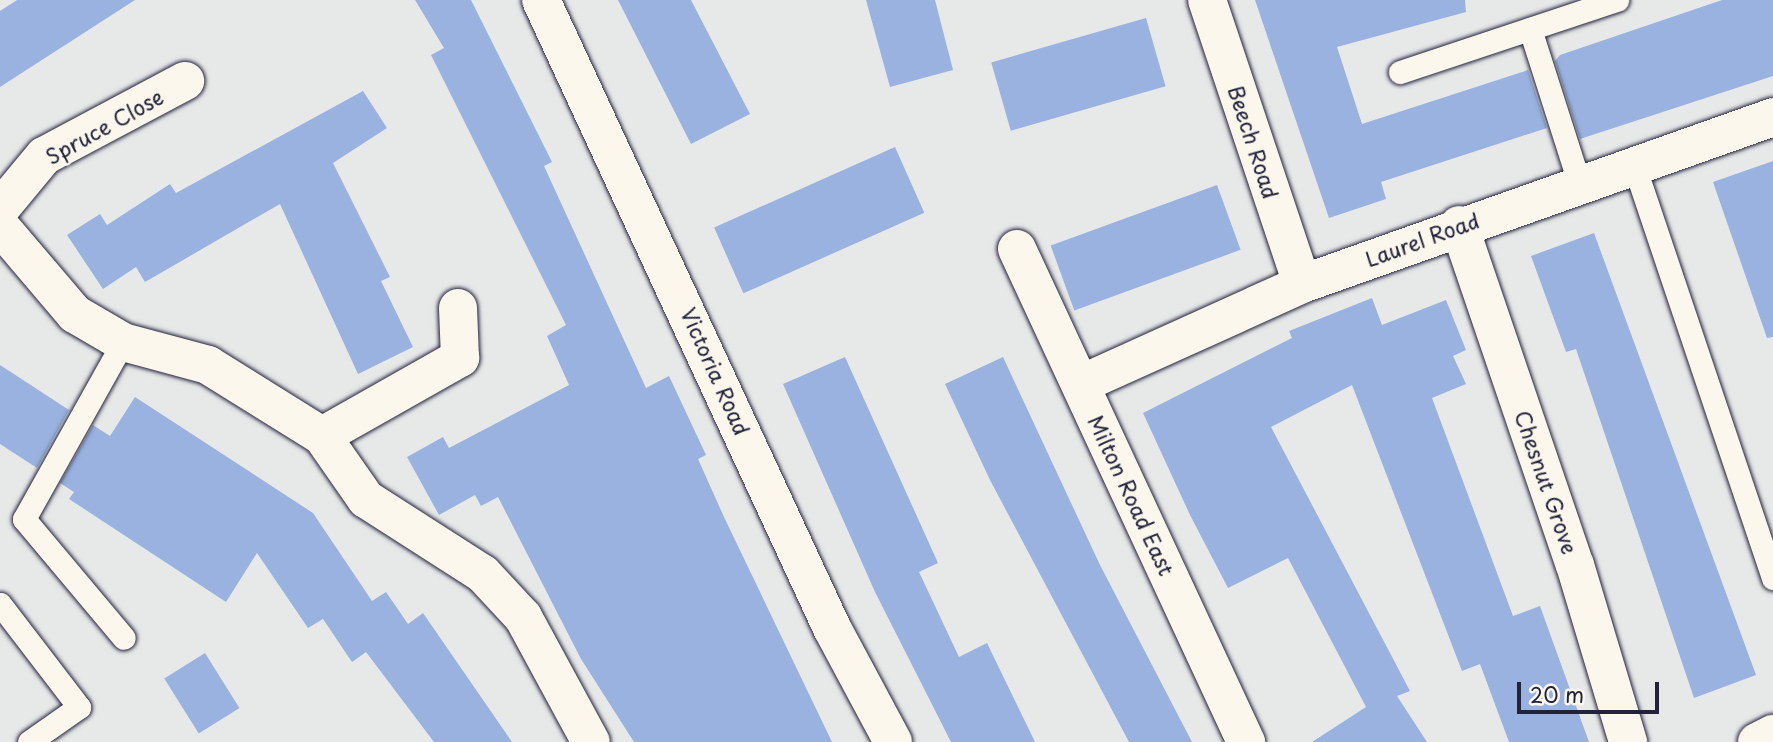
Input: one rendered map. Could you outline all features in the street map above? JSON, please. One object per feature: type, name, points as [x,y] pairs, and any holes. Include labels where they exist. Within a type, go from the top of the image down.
[{"type":"street","name":"Victoria Road","points":[[541,0],[832,628],[893,742]]},
{"type":"street","name":"Beech Road","points":[[1207,0],[1302,284]]},
{"type":"street","name":"Spruce Close","points":[[0,209],[44,156],[185,81]]},
{"type":"street","name":"Laurel Road","points":[[1081,384],[1302,284],[1459,225],[1773,117]]},
{"type":"street","name":"Chesnut Grove","points":[[1459,225],[1575,565],[1628,742]]},
{"type":"street","points":[[0,226],[75,314],[123,342],[208,365],[322,436],[366,499],[483,574],[523,617],[591,742]]},
{"type":"street","name":"Milton Road East","points":[[1017,248],[1246,742]]},
{"type":"street","points":[[322,436],[460,358],[458,308]]},
{"type":"street","points":[[1757,742],[1773,734]]},
{"type":"lane","points":[[1400,72],[1618,0]]},
{"type":"lane","points":[[1530,29],[1579,183]]},
{"type":"lane","points":[[1634,165],[1773,579]]},
{"type":"lane","points":[[123,342],[24,519],[124,638]]},
{"type":"lane","points":[[0,604],[79,706],[29,742]]},
{"type":"building","points":[[17,0],[135,0],[0,87],[0,11]]},
{"type":"building","points":[[415,0],[471,0],[552,162],[544,166],[646,388],[669,376],[706,455],[698,459],[832,742],[634,742],[581,659],[498,497],[481,506],[475,495],[439,515],[407,457],[443,437],[449,448],[569,385],[547,336],[566,325],[431,55],[444,48]]},
{"type":"building","points":[[618,0],[691,0],[750,114],[691,144]]},
{"type":"building","points":[[866,0],[935,0],[953,70],[890,87]]},
{"type":"building","points":[[1255,0],[1465,0],[1466,12],[1337,47],[1362,124],[1528,70],[1547,128],[1381,182],[1386,199],[1329,218]]},
{"type":"building","points":[[1722,0],[1773,0],[1773,76],[1580,139],[1555,61],[1560,55]]},
{"type":"building","points":[[1146,18],[1166,86],[1011,131],[991,62]]},
{"type":"building","points":[[363,91],[387,128],[333,163],[390,277],[381,281],[413,347],[358,374],[280,204],[145,282],[136,267],[103,289],[67,235],[100,214],[107,225],[170,184],[176,193]]},
{"type":"building","points":[[895,147],[924,213],[743,293],[714,228]]},
{"type":"building","points":[[1773,161],[1773,337],[1767,338],[1713,182]]},
{"type":"building","points":[[1217,185],[1241,250],[1074,310],[1051,246]]},
{"type":"building","points":[[1594,233],[1756,675],[1694,698],[1576,349],[1566,352],[1531,256]]},
{"type":"building","points":[[1372,298],[1382,325],[1446,300],[1466,350],[1453,356],[1466,384],[1432,398],[1513,616],[1540,606],[1589,742],[1509,742],[1480,664],[1462,671],[1352,385],[1271,427],[1410,691],[1397,696],[1427,742],[1312,742],[1366,707],[1288,558],[1228,588],[1190,515],[1143,413],[1292,338],[1289,331]]},
{"type":"building","points":[[845,357],[938,563],[919,572],[959,657],[987,643],[1035,742],[951,742],[875,592],[783,384]]},
{"type":"building","points":[[1003,357],[1100,565],[1192,742],[1129,742],[990,480],[945,384]]},
{"type":"building","points":[[0,365],[69,410],[37,468],[0,444]]},
{"type":"building","points":[[135,397],[313,513],[372,601],[386,592],[408,624],[423,613],[512,742],[434,742],[366,652],[352,662],[323,619],[308,628],[257,553],[226,602],[69,499],[74,492],[60,483],[93,425],[110,436]]},
{"type":"building","points":[[205,653],[239,708],[199,734],[164,678]]}]
